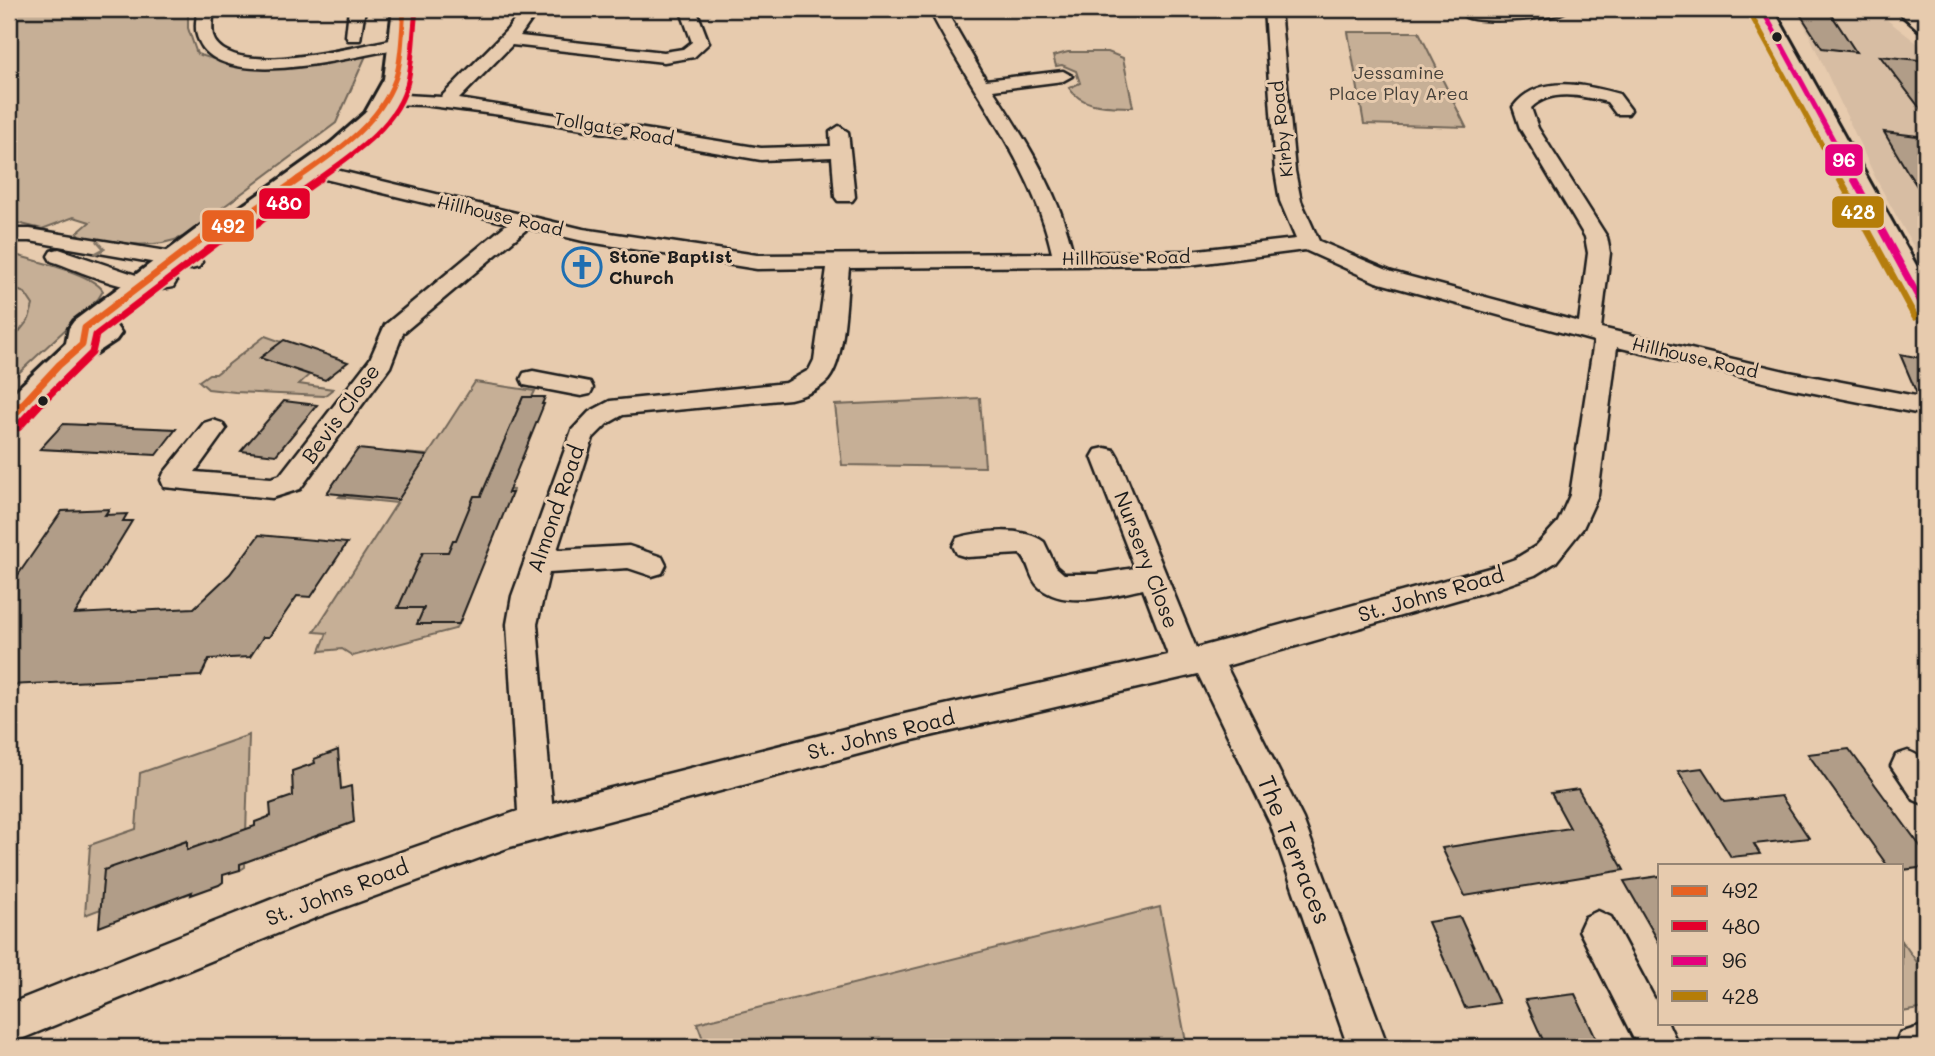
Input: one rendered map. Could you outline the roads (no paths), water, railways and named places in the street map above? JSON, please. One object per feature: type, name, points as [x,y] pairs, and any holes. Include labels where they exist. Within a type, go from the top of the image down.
[{"type":"main road","points":[[9,419],[59,365],[82,345],[112,329],[167,272],[229,234],[235,225],[354,137],[387,99],[396,79],[404,9]]},
{"type":"main road","points":[[1762,9],[1926,311]]},
{"type":"main road","points":[[1906,9],[1926,23]]},
{"type":"street","points":[[206,9],[204,29],[210,47],[223,57],[244,62],[295,62],[401,43]]},
{"type":"street","points":[[354,36],[357,9]]},
{"type":"street","points":[[446,102],[507,39],[531,9]]},
{"type":"street","points":[[507,39],[676,57],[688,53],[701,43],[688,9]]},
{"type":"street","points":[[937,9],[1053,211],[1064,259]]},
{"type":"street","name":"Kirby Road","points":[[1272,9],[1279,116],[1289,197],[1309,244]]},
{"type":"street","points":[[1466,9],[1479,15],[1552,12],[1561,9]]},
{"type":"street","points":[[982,86],[1063,76]]},
{"type":"street","name":"St. Johns Road","points":[[9,1024],[315,900],[486,838],[900,729],[1196,661],[1498,577],[1525,567],[1546,554],[1569,528],[1584,495],[1597,335],[1599,253],[1596,237],[1529,128],[1522,107],[1528,99],[1555,91],[1592,93],[1613,98],[1622,110]]},
{"type":"street","name":"Tollgate Road","points":[[387,99],[446,102],[761,154],[840,141],[845,197]]},
{"type":"street","name":"Hillhouse Road","points":[[312,170],[523,222],[596,237],[732,259],[777,263],[1205,257],[1289,244],[1309,244],[1384,277],[1597,335],[1803,383],[1926,407]]},
{"type":"street","name":"Bevis Close","points":[[213,429],[174,480],[272,488],[290,482],[381,361],[393,330],[523,222]]},
{"type":"street","points":[[9,236],[30,235],[167,272]]},
{"type":"street","points":[[9,236],[16,244],[167,272]]},
{"type":"street","name":"Almond Road","points":[[536,824],[522,624],[527,596],[582,436],[591,422],[603,414],[637,404],[790,391],[806,384],[819,374],[826,360],[839,262]]},
{"type":"street","points":[[533,379],[581,388]]},
{"type":"street","name":"Nursery Close","points":[[1105,457],[1152,576],[1196,661]]},
{"type":"street","points":[[967,546],[1031,546],[1038,551],[1046,576],[1056,584],[1070,587],[1152,576]]},
{"type":"street","points":[[538,562],[629,557],[652,565]]},
{"type":"street","name":"The Terraces","points":[[1196,661],[1286,819],[1368,1047]]},
{"type":"street","points":[[1598,930],[1659,1047]]},
{"type":"street","points":[[1914,1047],[1926,1045]]},
{"type":"place","name":"Stone Baptist Church","points":[[582,267]]},
{"type":"park label","name":"Jessamine Place Play Area","points":[[1399,83]]}]
